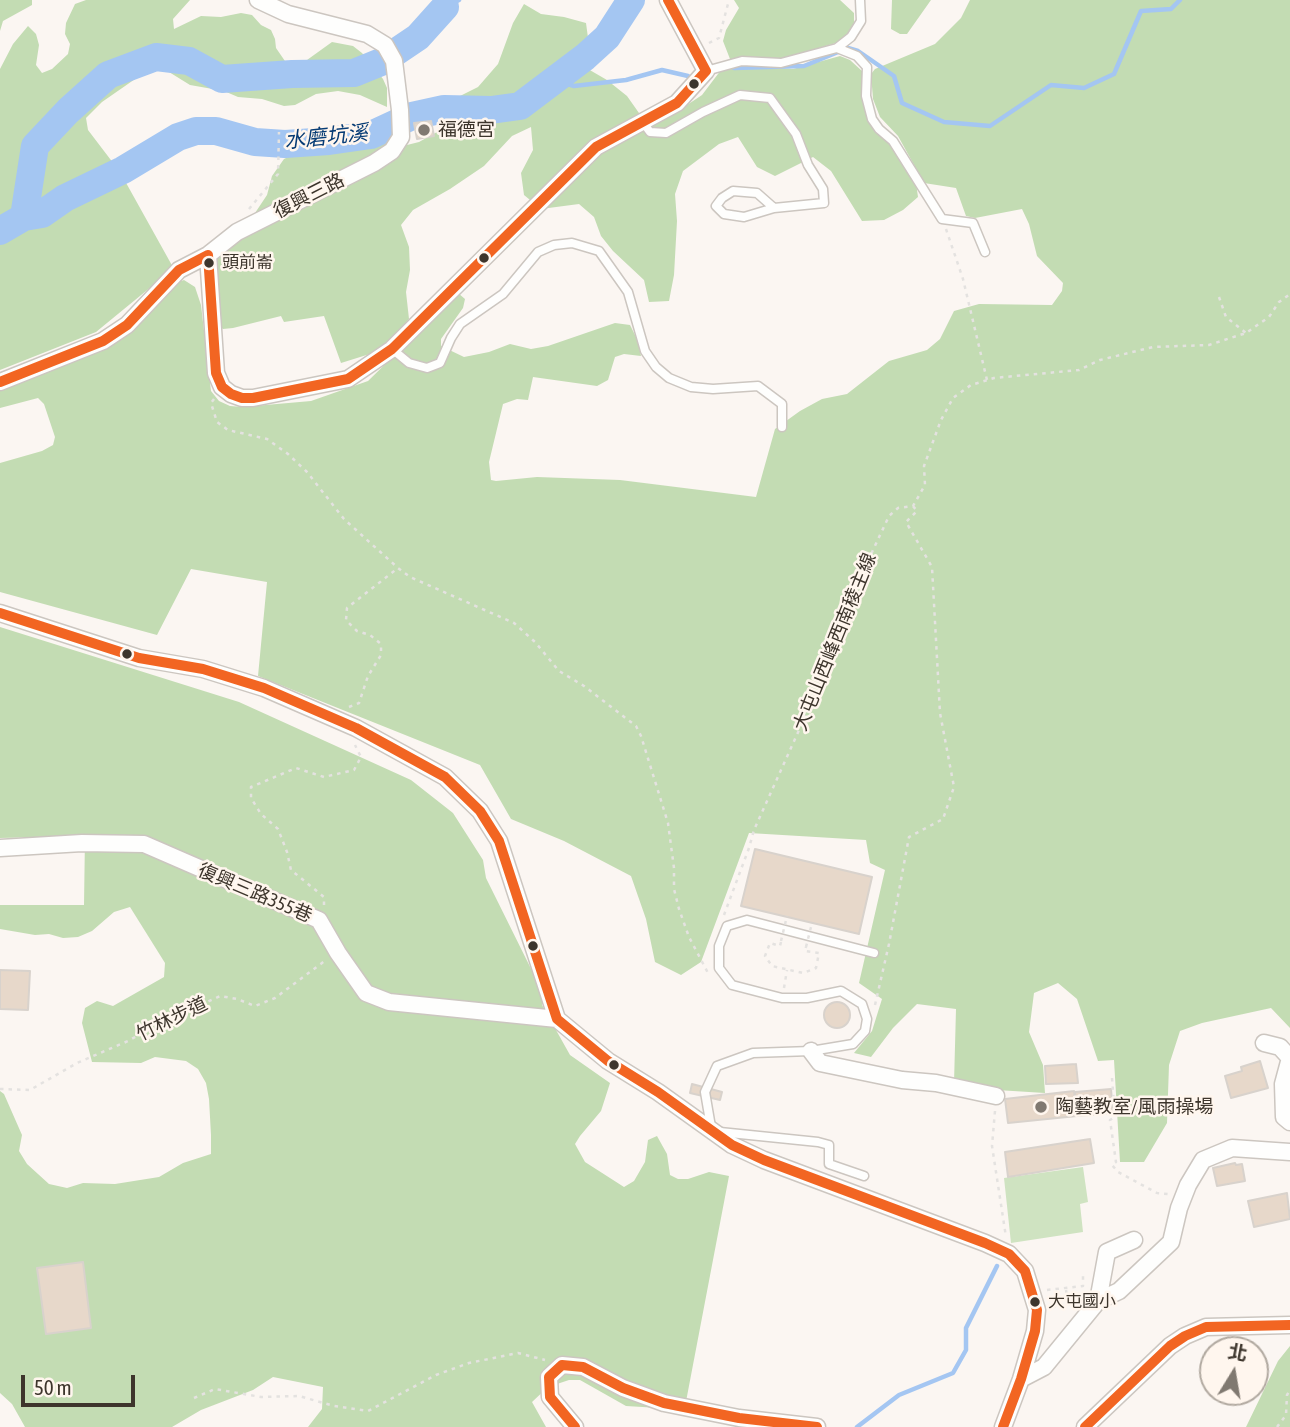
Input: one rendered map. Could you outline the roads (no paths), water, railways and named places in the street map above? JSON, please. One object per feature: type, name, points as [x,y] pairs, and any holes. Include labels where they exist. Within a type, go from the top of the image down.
[{"type":"street","name":"復興三路","points":[[0,382],[103,341],[127,325],[179,270],[208,255],[237,232],[374,163],[392,151],[401,137],[400,110],[394,61],[385,46],[367,34],[288,14],[258,0]]},
{"type":"street","points":[[208,255],[216,373],[222,387],[242,398],[253,398],[348,379],[392,349],[596,147],[677,103],[706,71],[668,0]]},
{"type":"street","points":[[0,613],[139,657],[203,669],[264,688],[356,728],[445,777],[480,811],[499,841],[557,1019],[608,1061],[658,1091],[732,1145],[764,1160],[1009,1254],[1025,1270],[1037,1311],[1035,1331],[1003,1427]]},
{"type":"street","name":"復興三路355巷","points":[[0,848],[82,843],[144,844],[319,920],[366,993],[389,1002],[557,1019]]},
{"type":"street","points":[[1264,1043],[1280,1047],[1290,1058],[1283,1084],[1284,1117],[1290,1122]]},
{"type":"street","points":[[811,1051],[820,1063],[996,1096]]},
{"type":"street","points":[[1021,1379],[1044,1367],[1098,1301],[1119,1291],[1171,1242],[1179,1208],[1188,1185],[1203,1160],[1232,1148],[1290,1152]]},
{"type":"street","points":[[1098,1301],[1107,1252],[1134,1240]]},
{"type":"street","points":[[1085,1427],[1170,1346],[1185,1336],[1206,1326],[1290,1325]]},
{"type":"street","points":[[575,1427],[550,1397],[550,1377],[562,1365],[583,1367],[623,1388],[664,1402],[739,1418],[817,1427]]},
{"type":"lane","points":[[706,71],[743,61],[781,63],[838,48],[851,37],[861,21],[860,0]]},
{"type":"lane","points":[[838,48],[854,55],[867,67],[866,96],[872,119],[893,141],[942,219],[973,223],[985,252]]},
{"type":"lane","points":[[642,121],[650,132],[666,134],[703,112],[740,95],[770,98],[796,134],[808,165],[823,189],[824,203],[775,208],[744,217],[724,214],[716,206],[733,191],[757,193],[775,208]]},
{"type":"lane","points":[[392,349],[409,363],[427,368],[440,363],[460,324],[503,294],[538,253],[554,245],[572,243],[599,251],[628,292],[645,351],[656,367],[669,378],[691,387],[713,390],[758,386],[782,404],[782,427]]},
{"type":"lane","points":[[864,1176],[829,1164],[829,1145],[711,1132],[705,1093],[717,1066],[753,1053],[811,1051],[853,1044],[864,1031],[867,1019],[862,1004],[841,990],[807,998],[782,998],[732,985],[719,968],[719,946],[727,926],[747,920],[874,953]]},
{"type":"waterway","points":[[445,7],[459,0]]},
{"type":"waterway","name":"水磨坑溪","points":[[0,231],[24,217],[42,214],[65,198],[123,170],[178,137],[196,131],[216,131],[255,142],[285,144],[329,141],[371,135],[412,116],[444,109],[491,110],[520,106],[607,37],[631,0]]},
{"type":"waterway","points":[[734,68],[804,66],[848,48],[858,51],[894,76],[902,103],[944,122],[990,126],[1051,85],[1084,88],[1114,74],[1141,11],[1171,9],[1180,0]]},
{"type":"waterway","points":[[24,217],[35,146],[108,75],[156,57],[189,61],[222,79],[354,73],[381,62],[418,37],[445,7]]},
{"type":"waterway","points":[[555,80],[574,86],[626,80],[662,70],[688,76]]},
{"type":"waterway","points":[[857,1427],[899,1395],[953,1373],[966,1350],[966,1328],[997,1266]]},
{"type":"place","name":"福德宮","points":[[424,130]]},
{"type":"place","name":"頭前崙","points":[[209,263]]},
{"type":"place","name":"陶藝教室/風雨操場","points":[[1041,1107]]},
{"type":"place","name":"大屯國小","points":[[1035,1302]]}]
